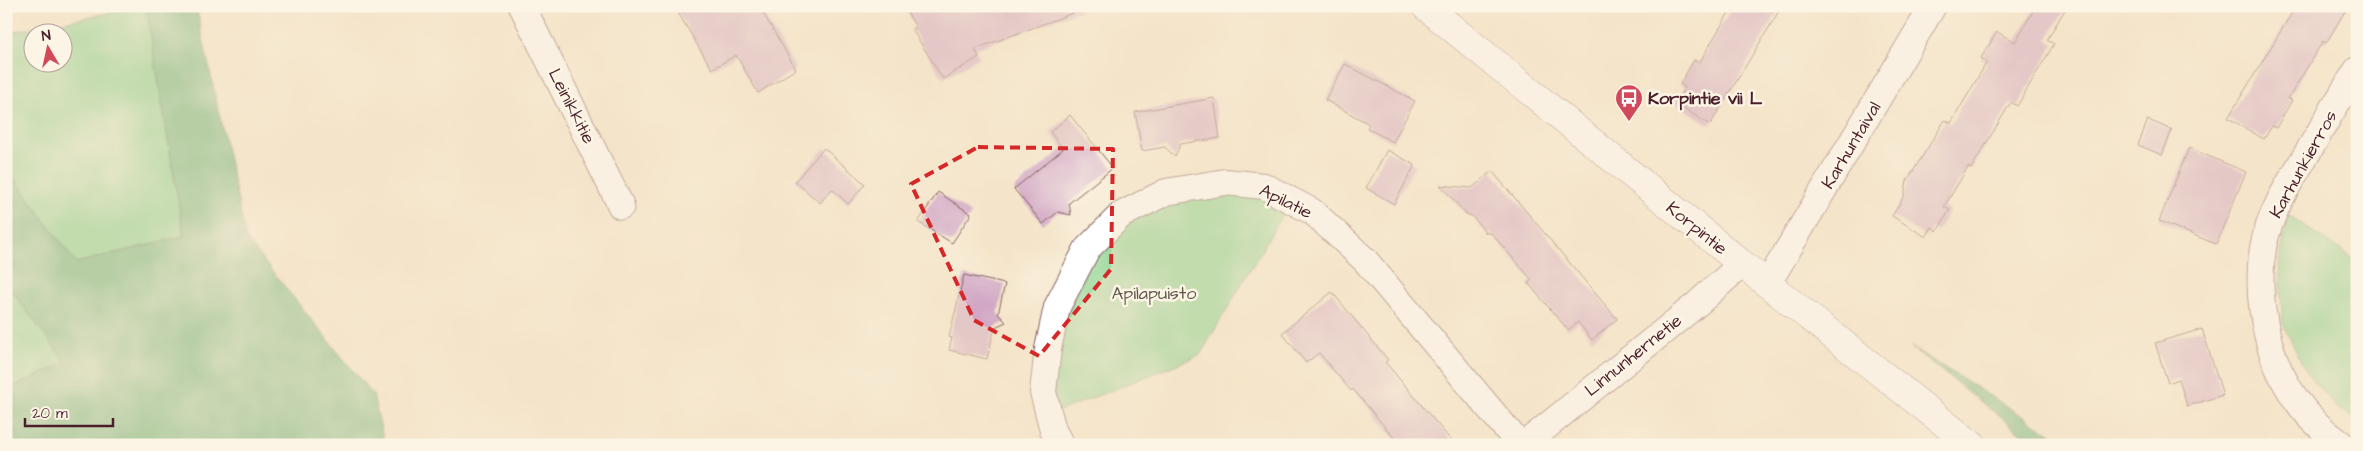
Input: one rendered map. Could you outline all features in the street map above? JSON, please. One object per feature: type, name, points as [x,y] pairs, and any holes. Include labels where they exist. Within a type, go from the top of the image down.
[{"type":"street","name":"Leinikkitie","points":[[522,6],[622,206]]},
{"type":"street","name":"Korpintie","points":[[1425,6],[1742,264],[1972,445]]},
{"type":"street","name":"Karhuntaival","points":[[1768,283],[1933,6]]},
{"type":"street","name":"Karhunkierros","points":[[2343,445],[2320,429],[2284,382],[2272,355],[2266,331],[2260,274],[2263,246],[2274,215],[2290,182],[2357,70]]},
{"type":"street","name":"Apilatie","points":[[1061,445],[1053,430],[1043,392],[1048,349],[1057,307],[1087,249],[1121,214],[1166,192],[1225,182],[1264,186],[1313,212],[1365,260],[1522,445]]},
{"type":"street","name":"Linnunhernetie","points":[[1522,445],[1697,304],[1742,264]]},
{"type":"highlighted area","points":[[978,147],[1113,149],[1111,269],[1039,356],[974,320],[911,184]]},
{"type":"green space","points":[[146,6],[184,236],[76,263],[6,167],[6,33],[22,30],[22,72],[72,72],[72,22],[63,22]]},
{"type":"green space","points":[[146,6],[196,6],[246,239],[373,395],[385,445],[6,445],[6,390],[66,363],[6,283],[6,167],[76,263],[184,236]]},
{"type":"green space","name":"Apilapuisto","points":[[1224,191],[1261,194],[1287,207],[1200,355],[1057,412],[1052,386],[1064,320],[1094,252],[1126,221],[1169,199]]},
{"type":"green space","points":[[2288,215],[2357,261],[2357,419],[2336,407],[2306,372],[2283,324],[2279,266]]},
{"type":"green space","points":[[6,283],[66,363],[6,390]]},
{"type":"green space","points":[[1911,347],[2069,445],[2036,445]]},
{"type":"building","points":[[674,6],[759,6],[796,69],[758,93],[736,55],[712,69]]},
{"type":"building","points":[[903,6],[1084,6],[1084,9],[975,49],[979,57],[943,79],[912,29],[916,27]]},
{"type":"building","points":[[1733,6],[1782,6],[1710,125],[1675,103],[1685,87],[1680,84],[1694,60],[1699,63]]},
{"type":"building","points":[[2036,6],[2067,6],[2047,40],[2054,44],[2017,106],[2011,102],[1971,169],[1968,167],[1944,207],[1950,210],[1937,231],[1932,227],[1926,237],[1892,216],[1904,196],[1907,181],[1945,120],[1951,123],[1987,62],[1981,58],[1997,32],[2015,42]]},
{"type":"building","points":[[2296,6],[2348,6],[2326,43],[2323,41],[2288,99],[2292,100],[2276,128],[2272,126],[2264,139],[2228,118]]},
{"type":"building","points":[[1345,64],[1415,101],[1393,142],[1367,128],[1369,124],[1325,100]]},
{"type":"building","points":[[1214,98],[1220,138],[1180,144],[1175,157],[1165,147],[1142,151],[1135,112]]},
{"type":"building","points":[[1070,115],[1113,168],[1069,203],[1071,215],[1058,212],[1043,224],[1014,189],[1063,149],[1050,132]]},
{"type":"building","points":[[2148,120],[2172,130],[2162,155],[2138,145]]},
{"type":"building","points":[[824,148],[865,184],[848,204],[832,189],[820,203],[795,181]]},
{"type":"building","points":[[2189,148],[2246,172],[2216,244],[2159,221]]},
{"type":"building","points":[[1387,150],[1415,165],[1394,204],[1366,188]]},
{"type":"building","points":[[1492,171],[1617,319],[1592,340],[1578,322],[1568,330],[1528,283],[1532,280],[1491,233],[1486,233],[1472,216],[1466,214],[1440,185],[1472,188]]},
{"type":"building","points":[[938,192],[971,214],[952,243],[918,222]]},
{"type":"building","points":[[964,275],[1005,284],[998,314],[1006,322],[995,327],[987,359],[949,350],[952,338],[949,337]]},
{"type":"building","points":[[1332,292],[1388,360],[1385,362],[1455,445],[1400,445],[1353,389],[1351,391],[1319,353],[1306,363],[1282,333]]},
{"type":"building","points":[[2202,329],[2223,395],[2187,406],[2179,379],[2168,383],[2155,343]]},
{"type":"place","name":"Korpintie vii L","points":[[1629,122]]}]
